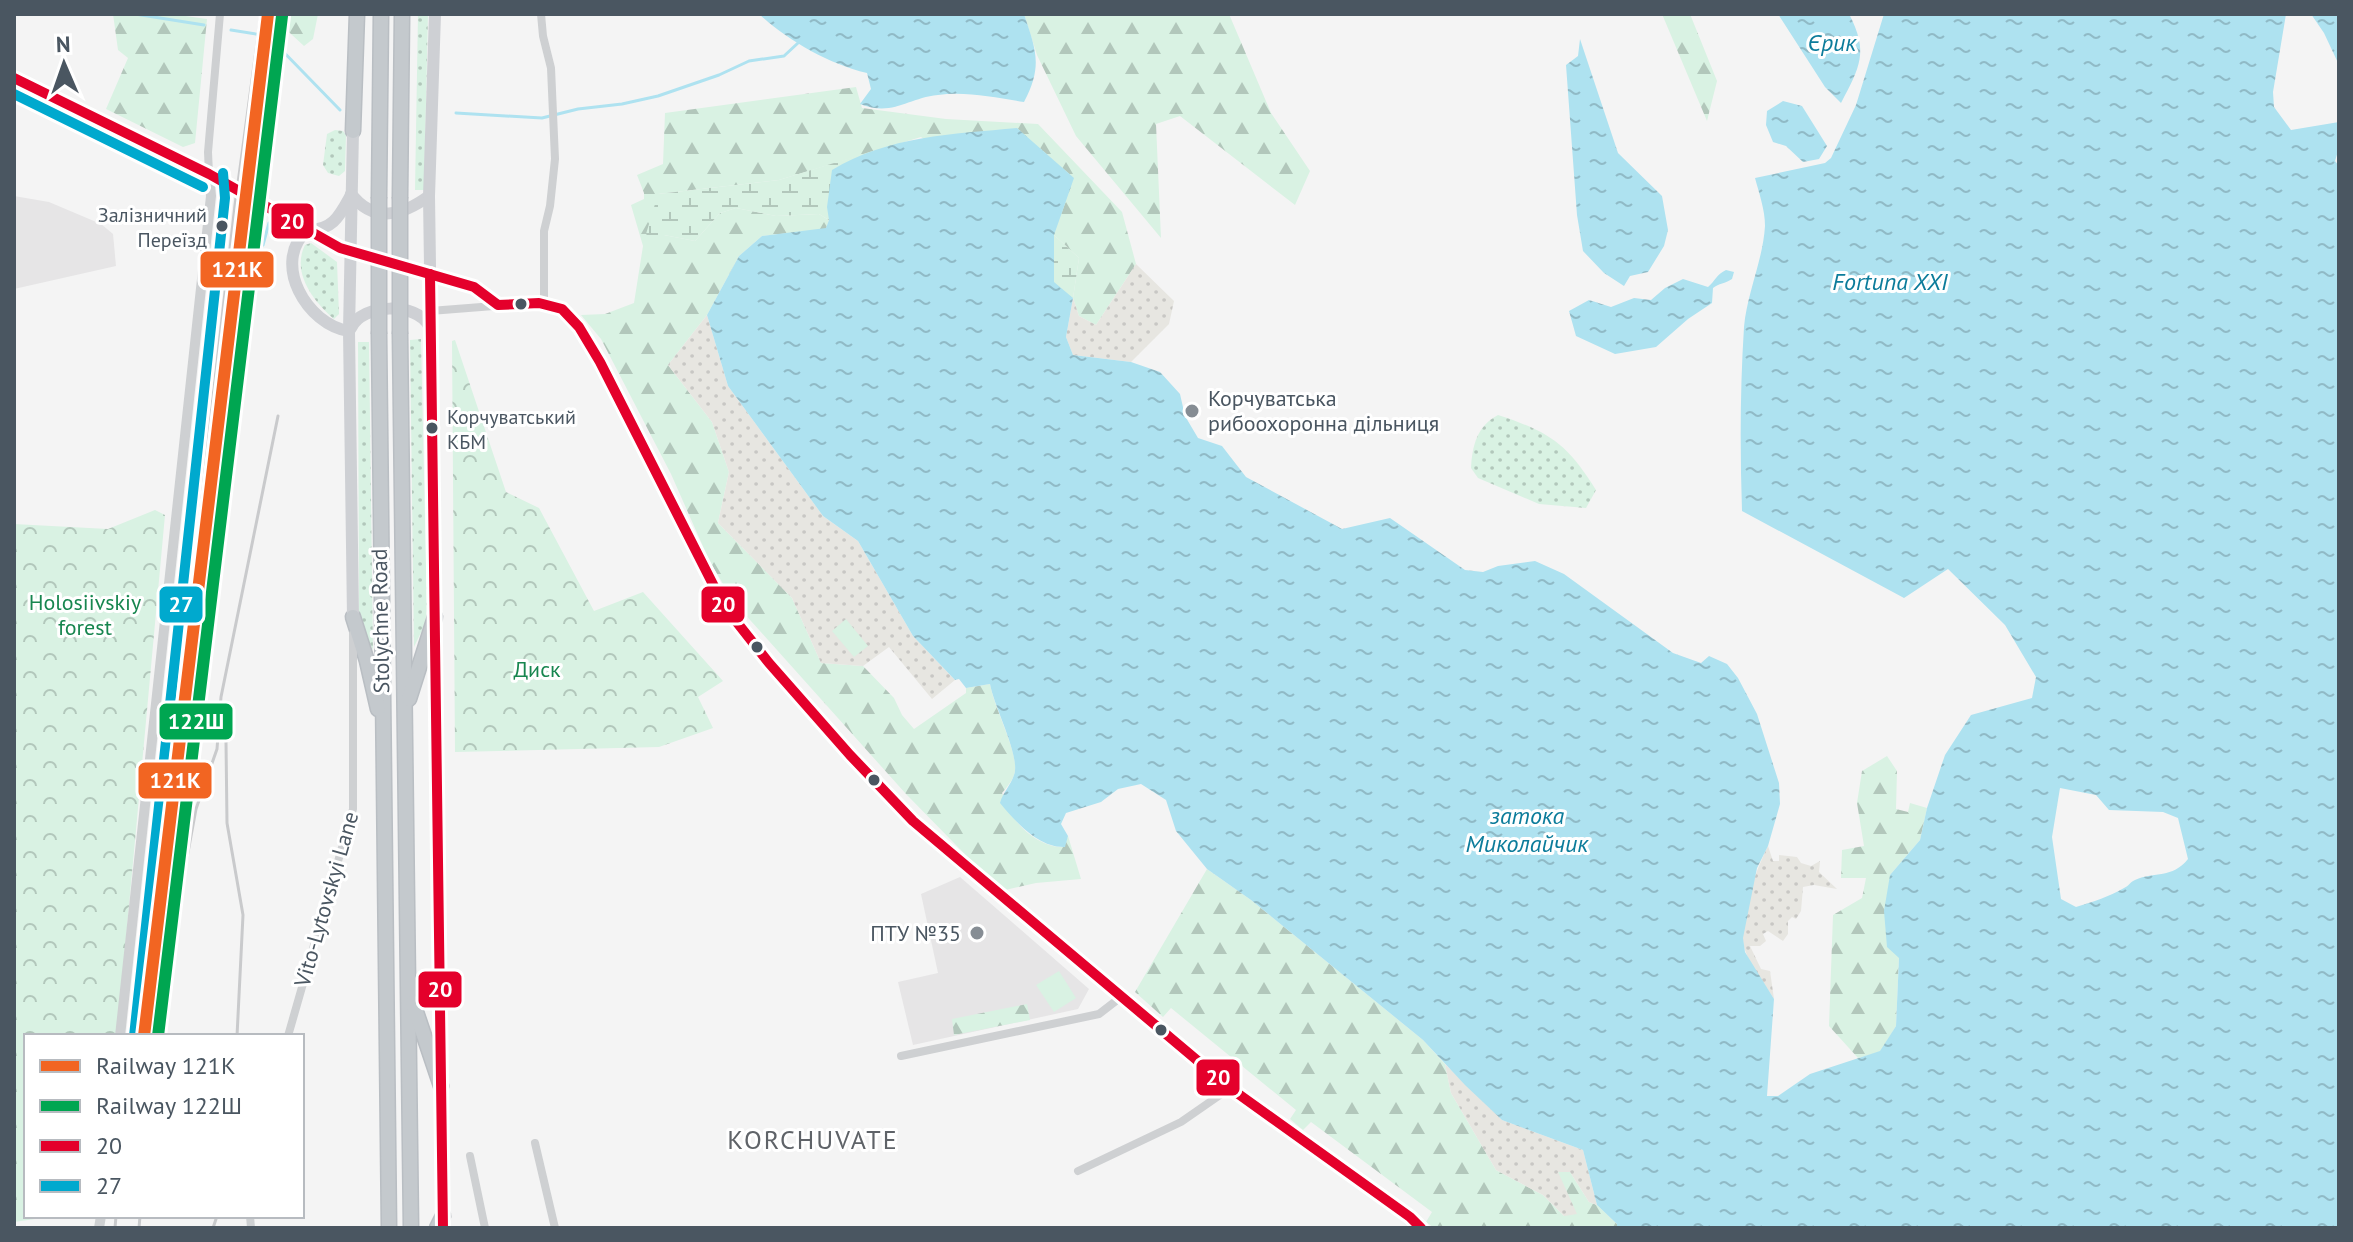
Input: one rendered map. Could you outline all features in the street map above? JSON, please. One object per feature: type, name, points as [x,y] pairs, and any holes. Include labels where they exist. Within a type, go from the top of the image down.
[{"type":"highway","points":[[353,131],[357,14]]},
{"type":"highway","name":"Stolychne Road","points":[[381,14],[379,334],[389,1228]]},
{"type":"highway","name":"Stolychne Road","points":[[402,14],[400,334],[411,1228]]},
{"type":"highway","points":[[353,617],[367,661],[384,738]]},
{"type":"highway","points":[[403,731],[412,685],[435,617]]},
{"type":"highway","points":[[409,991],[441,1086]]},
{"type":"main road","points":[[435,14],[429,196],[435,617]]},
{"type":"main road","points":[[14,78],[209,174],[351,252],[430,274]]},
{"type":"main road","points":[[353,131],[349,331],[353,617]]},
{"type":"main road","points":[[351,194],[367,209],[394,214],[411,209],[429,196]]},
{"type":"main road","points":[[349,331],[339,330],[317,317],[299,291],[292,262],[295,243],[307,230],[319,230],[335,223],[351,194]]},
{"type":"main road","points":[[349,331],[360,315],[370,311],[409,310],[425,317],[430,327]]},
{"type":"street","points":[[120,1034],[211,196],[208,152],[220,14]]},
{"type":"street","points":[[541,14],[551,68],[555,159],[544,231],[544,302]]},
{"type":"street","points":[[430,274],[474,287],[498,305]]},
{"type":"street","points":[[430,311],[544,302],[556,305],[569,314],[582,330],[717,593],[769,663],[874,782],[913,821],[1230,1088],[1421,1228]]},
{"type":"street","name":"Vito-Lytovskyi Lane","points":[[289,1034],[353,809],[353,617]]},
{"type":"street","points":[[435,617],[441,1224]]},
{"type":"street","points":[[901,1056],[1099,1014],[1121,997]]},
{"type":"street","points":[[1078,1171],[1181,1122],[1230,1088]]},
{"type":"street","points":[[535,1143],[555,1228]]},
{"type":"street","points":[[470,1156],[485,1228]]},
{"type":"shaded area","points":[[14,196],[49,202],[101,224],[113,234],[116,266],[14,289]]},
{"type":"shaded area","name":"ПТУ №35","points":[[960,877],[1089,989],[1078,1009],[913,1045],[898,982],[938,973],[921,894]]},
{"type":"green space","points":[[113,14],[171,14],[207,19],[195,143],[183,147],[106,109],[128,58],[118,50]]},
{"type":"green space","points":[[279,14],[318,14],[313,39],[304,46],[278,22]]},
{"type":"green space","points":[[418,14],[428,14],[424,190],[415,190]]},
{"type":"green space","points":[[1024,14],[1229,14],[1271,113],[1310,171],[1295,205],[1180,116],[1156,124],[1161,238],[1076,136],[1037,55]]},
{"type":"green space","points":[[1662,14],[1690,14],[1717,81],[1707,121]]},
{"type":"green space","points":[[856,87],[862,108],[946,119],[1038,124],[1122,212],[1136,264],[1096,325],[1079,316],[1073,298],[1079,258],[1054,235],[921,137],[779,180],[658,194],[664,235],[695,241],[720,213],[736,208],[776,216],[819,214],[829,220],[826,229],[762,236],[739,256],[707,315],[668,365],[712,422],[729,472],[718,523],[792,598],[821,663],[863,666],[894,698],[902,715],[914,729],[966,693],[966,688],[990,684],[1015,763],[1013,777],[1002,793],[1009,809],[1022,828],[1045,843],[1064,847],[1068,836],[1081,879],[1036,883],[1001,891],[906,794],[733,601],[709,560],[671,474],[601,339],[581,315],[605,314],[634,303],[643,246],[631,205],[644,199],[637,175],[663,164],[665,113]]},
{"type":"green space","points":[[1017,128],[1074,178],[1054,235],[1079,258],[1073,298],[1032,292]]},
{"type":"green space","points":[[335,130],[343,131],[346,135],[345,171],[339,176],[328,173],[323,165],[327,134]]},
{"type":"green space","points":[[892,145],[829,220],[819,214],[776,216],[736,208],[720,213],[695,241],[664,235],[655,244],[646,234],[658,194],[779,180]]},
{"type":"green space","points":[[311,243],[337,262],[339,314],[334,319],[312,295],[303,276],[301,256],[305,245]]},
{"type":"green space","points":[[421,339],[427,609],[425,624],[414,647],[410,340]]},
{"type":"green space","name":"Диск","points":[[455,340],[506,492],[539,508],[594,611],[643,592],[723,681],[698,697],[713,728],[659,747],[455,752],[452,341]]},
{"type":"green space","points":[[358,342],[369,342],[373,650],[361,627],[359,612]]},
{"type":"green space","points":[[1498,415],[1544,434],[1576,461],[1596,490],[1586,508],[1539,504],[1478,478],[1471,468],[1474,444],[1480,431]]},
{"type":"green space","name":"Holosiivskiy forest","points":[[155,510],[165,515],[117,1034],[24,1034],[24,1218],[42,1218],[14,1222],[14,524],[108,529]]},
{"type":"green space","points":[[846,619],[868,646],[854,657],[832,631]]},
{"type":"green space","points":[[1887,756],[1897,771],[1896,809],[1908,812],[1910,803],[1927,808],[1920,840],[1890,875],[1899,958],[1896,1026],[1880,1052],[1858,1058],[1829,1026],[1833,915],[1862,898],[1866,878],[1841,878],[1842,850],[1864,846],[1857,803],[1862,771]]},
{"type":"green space","points":[[1207,869],[1251,900],[1423,1040],[1445,1064],[1451,1093],[1496,1170],[1543,1195],[1564,1216],[1558,1171],[1570,1172],[1589,1202],[1597,1205],[1617,1224],[1617,1228],[1434,1228],[1426,1222],[1432,1212],[1311,1122],[1303,1130],[1290,1119],[1296,1110],[1171,1008],[1163,1017],[1135,992]]},
{"type":"green space","points":[[1059,971],[1076,998],[1054,1012],[1036,985]]},
{"type":"green space","points":[[1027,1004],[1030,1020],[954,1035],[952,1019]]},
{"type":"sand","points":[[1136,264],[1174,301],[1169,324],[1131,362],[1073,355],[1066,337],[1073,298],[1079,316],[1096,325]]},
{"type":"sand","points":[[707,315],[728,386],[823,516],[858,541],[913,636],[955,680],[932,699],[889,647],[863,666],[821,663],[792,598],[718,523],[729,472],[712,422],[668,365]]},
{"type":"sand","points":[[1768,846],[1773,861],[1779,861],[1779,855],[1797,857],[1801,863],[1811,866],[1820,861],[1819,872],[1837,889],[1814,885],[1803,887],[1801,911],[1796,919],[1792,917],[1788,921],[1788,934],[1783,941],[1768,931],[1763,934],[1766,941],[1760,946],[1750,946],[1761,969],[1770,971],[1774,999],[1750,962],[1743,938],[1749,896]]},
{"type":"sand","points":[[1445,1064],[1502,1120],[1583,1150],[1597,1205],[1589,1202],[1570,1172],[1558,1172],[1577,1214],[1564,1216],[1543,1195],[1496,1170],[1451,1093]]},
{"type":"water","points":[[759,14],[1024,14],[1036,58],[1034,78],[1024,102],[949,94],[891,108],[872,107],[860,104],[871,89],[867,73],[809,50]]},
{"type":"water","name":"Єрик","points":[[1778,14],[1849,14],[1859,39],[1860,59],[1841,103],[1825,87]]},
{"type":"water","points":[[1884,14],[2286,14],[2273,92],[2274,107],[2291,130],[2339,122],[2339,148],[2335,161],[2339,166],[2339,1228],[1617,1228],[1617,1224],[1597,1205],[1583,1150],[1502,1120],[1423,1040],[1251,900],[1207,869],[1176,831],[1166,800],[1141,784],[1118,789],[1101,802],[1066,813],[1061,824],[1068,836],[1065,847],[1037,839],[1020,826],[1000,803],[1013,779],[1015,767],[1011,744],[990,684],[966,688],[913,636],[858,541],[823,516],[728,386],[707,315],[739,256],[762,236],[826,228],[832,170],[898,143],[1017,128],[1074,178],[1054,235],[1054,282],[1073,298],[1066,337],[1073,355],[1131,362],[1160,372],[1180,394],[1185,416],[1198,438],[1222,446],[1246,477],[1342,529],[1390,518],[1465,570],[1483,572],[1498,566],[1535,561],[1564,574],[1673,653],[1701,663],[1709,656],[1727,664],[1757,714],[1779,783],[1780,804],[1768,846],[1757,868],[1743,938],[1745,952],[1774,999],[1767,1096],[1778,1096],[1810,1074],[1880,1051],[1896,1026],[1899,958],[1887,947],[1884,911],[1890,875],[1920,840],[1945,755],[1971,715],[2032,698],[2036,677],[2005,625],[1948,569],[1904,598],[1742,511],[1744,327],[1765,226],[1755,178],[1825,163],[1831,158],[1856,105]],"holes":[[[2060,788],[2096,795],[2109,810],[2163,812],[2178,818],[2188,859],[2176,869],[2142,877],[2113,894],[2076,907],[2061,899],[2052,837]]]},
{"type":"water","points":[[2311,14],[2339,14],[2339,65],[2324,33]]},
{"type":"water","points":[[1580,39],[1618,153],[1662,196],[1668,230],[1664,246],[1648,272],[1630,276],[1624,286],[1604,273],[1583,251],[1577,215],[1566,65],[1578,56]]},
{"type":"water","points":[[1783,101],[1802,106],[1827,146],[1819,159],[1803,162],[1786,146],[1773,142],[1766,125],[1767,111]]},
{"type":"water","points":[[1726,270],[1734,272],[1732,279],[1713,288],[1712,303],[1656,347],[1615,354],[1576,336],[1569,311],[1589,300],[1611,307],[1634,298],[1651,300],[1683,279],[1708,287]]},
{"type":"waterway","points":[[135,14],[204,25]]},
{"type":"waterway","points":[[231,30],[268,36],[340,110]]},
{"type":"waterway","points":[[456,113],[542,118],[578,109],[622,104],[658,96],[749,61],[784,56],[798,43]]},
{"type":"waterway","points":[[263,245],[269,223]]},
{"type":"waterway","points":[[245,250],[261,250]]},
{"type":"waterway","points":[[245,262],[252,252]]},
{"type":"waterway","points":[[231,364],[243,265]]},
{"type":"railway","points":[[136,1034],[170,773],[235,205],[261,14]]},
{"type":"railway","points":[[154,1034],[196,809],[217,749],[221,697],[278,416]]},
{"type":"railway","points":[[226,742],[227,823],[243,915],[237,1034]]},
{"type":"railway","points":[[115,1228],[116,1218]]},
{"type":"railway","points":[[139,1228],[140,1218]]},
{"type":"railway","points":[[213,1228],[216,1218]]},
{"type":"rail line","name":"121К","points":[[144,1034],[268,14]]},
{"type":"rail line","name":"122Ш","points":[[158,1034],[282,16]]},
{"type":"transit line","name":"20","points":[[14,78],[209,174],[340,248],[474,287],[498,305],[539,303],[562,309],[579,327],[600,362],[724,606],[769,663],[850,755],[913,821],[1230,1088],[1421,1228]]},
{"type":"transit line","name":"27","points":[[14,94],[203,187]]},
{"type":"transit line","name":"27","points":[[134,1034],[225,198],[223,173]]},
{"type":"transit line","name":"20","points":[[430,274],[443,1228]]},
{"type":"place","name":"Залізничний Переїзд","points":[[222,226]]},
{"type":"place","name":"Корчуватська рибоохоронна дільниця","points":[[1192,411]]},
{"type":"place","name":"Корчуватський КБМ","points":[[432,428]]},
{"type":"place","name":"ПТУ №35","points":[[977,933]]},
{"type":"district","name":"KORCHUVATE","points":[[813,1140]]},
{"type":"water label","name":"Fortuna XXI","points":[[1890,282]]},
{"type":"water label","name":"затока Миколайчик","points":[[1527,830]]}]
